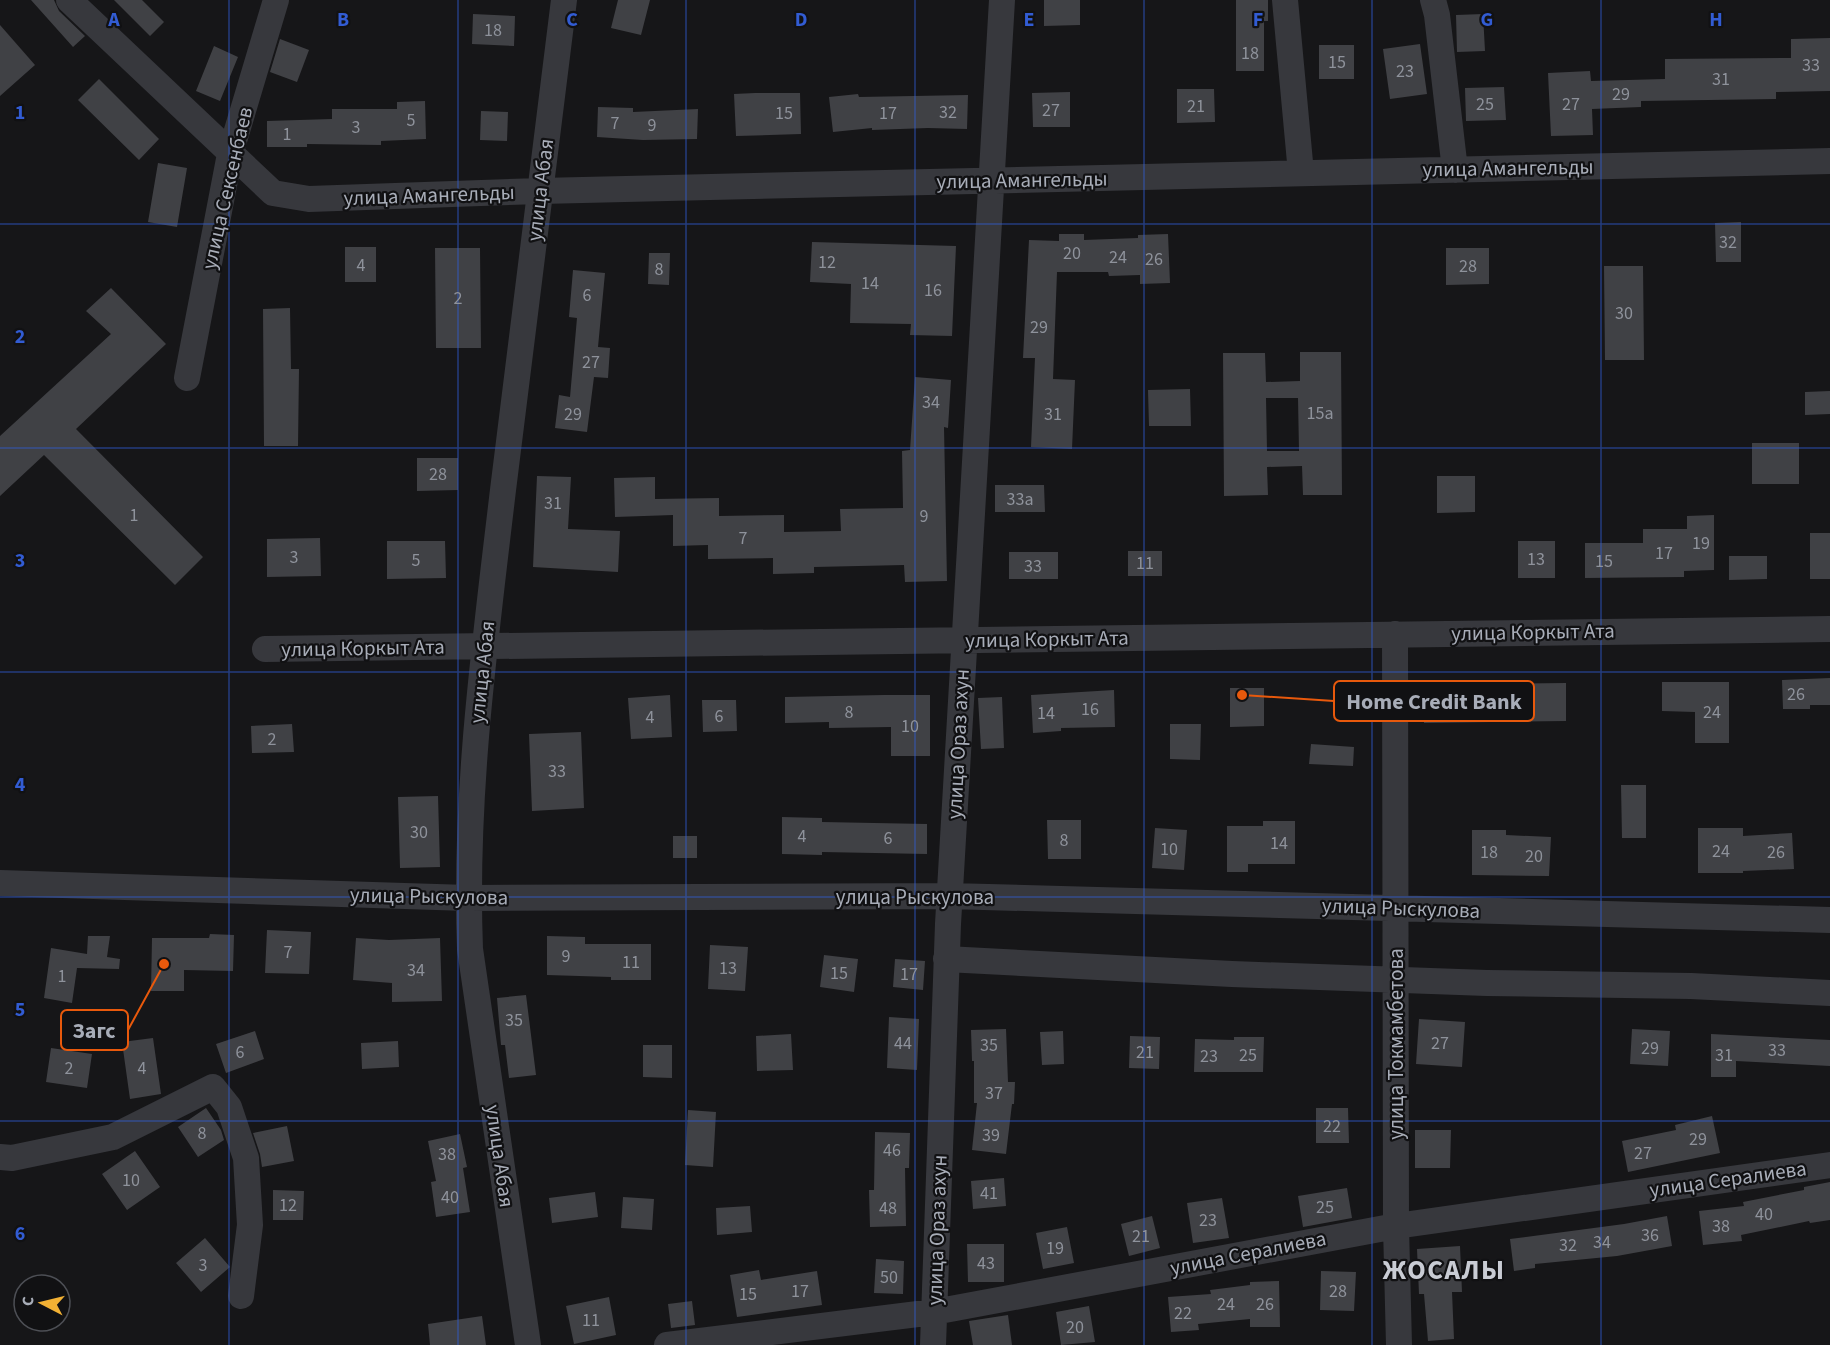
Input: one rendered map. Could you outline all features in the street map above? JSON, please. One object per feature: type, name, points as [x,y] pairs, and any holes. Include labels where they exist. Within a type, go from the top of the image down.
[{"type":"street","name":"улица Амангельды","points":[[69,0],[273,193],[309,199],[540,191],[1830,161]]},
{"type":"street","name":"улица Сексенбаев","points":[[187,378],[230,154],[276,0]]},
{"type":"street","name":"улица Абая","points":[[528,1345],[470,949],[468,898],[471,784],[484,646],[564,0]]},
{"type":"street","name":"улица Ораз ахун","points":[[933,1345],[949,896],[1002,0]]},
{"type":"street","points":[[1285,0],[1301,173]]},
{"type":"street","points":[[1433,0],[1437,15],[1455,170]]},
{"type":"street","name":"улица Коркыт Ата","points":[[265,649],[1830,628]]},
{"type":"street","name":"улица Токмамбетова","points":[[1395,634],[1396,1226],[1399,1345]]},
{"type":"street","name":"улица Рыскулова","points":[[0,883],[468,898],[949,896],[1830,920]]},
{"type":"street","points":[[946,959],[1487,984],[1691,986],[1830,993]]},
{"type":"street","points":[[0,1157],[12,1158],[113,1137],[213,1088],[229,1107],[246,1158],[250,1225],[241,1296]]},
{"type":"street","name":"улица Сералиева","points":[[667,1345],[934,1312],[1396,1226],[1830,1165]]},
{"type":"building","points":[[31,0],[54,0],[59,11],[85,36],[73,47]]},
{"type":"building","points":[[114,0],[142,0],[164,22],[150,36]]},
{"type":"building","points":[[618,0],[650,0],[641,35],[611,28]]},
{"type":"building","points":[[1044,0],[1080,0],[1080,25],[1044,26]]},
{"type":"building","points":[[1236,0],[1268,0],[1268,21],[1264,21],[1264,71],[1236,71]]},
{"type":"building","points":[[473,14],[515,16],[514,46],[472,44]]},
{"type":"building","points":[[1483,14],[1485,51],[1457,52],[1456,15]]},
{"type":"building","points":[[0,25],[35,65],[0,96]]},
{"type":"building","points":[[1830,38],[1830,91],[1776,92],[1776,99],[1641,101],[1641,107],[1592,109],[1593,135],[1551,136],[1548,73],[1590,71],[1591,81],[1665,79],[1665,59],[1791,58],[1791,39]]},
{"type":"building","points":[[280,39],[309,50],[297,82],[270,72]]},
{"type":"building","points":[[1420,44],[1427,94],[1390,99],[1383,49]]},
{"type":"building","points":[[1319,45],[1354,45],[1354,79],[1319,79]]},
{"type":"building","points":[[214,46],[238,57],[220,101],[196,91]]},
{"type":"building","points":[[99,79],[159,139],[139,160],[78,100]]},
{"type":"building","points":[[1504,87],[1506,120],[1466,121],[1465,88]]},
{"type":"building","points":[[1177,89],[1214,89],[1215,122],[1177,123]]},
{"type":"building","points":[[1070,92],[1070,127],[1033,127],[1032,93]]},
{"type":"building","points":[[800,93],[801,134],[736,136],[734,94]]},
{"type":"building","points":[[858,94],[859,97],[968,95],[967,129],[872,130],[872,128],[833,132],[829,97]]},
{"type":"building","points":[[425,101],[426,139],[381,141],[381,145],[307,144],[307,147],[267,147],[267,121],[332,119],[332,109],[397,109],[397,102]]},
{"type":"building","points":[[598,107],[633,108],[633,112],[698,109],[697,139],[643,140],[597,137]]},
{"type":"building","points":[[481,111],[508,112],[507,141],[480,140]]},
{"type":"building","points":[[158,163],[187,168],[177,227],[148,222]]},
{"type":"building","points":[[1741,222],[1741,262],[1716,262],[1715,223]]},
{"type":"building","points":[[1059,234],[1084,234],[1084,240],[1138,238],[1138,235],[1168,234],[1170,283],[1140,284],[1140,275],[1109,276],[1108,272],[1057,272],[1053,379],[1075,380],[1072,449],[1031,447],[1035,358],[1023,358],[1029,240],[1059,241]]},
{"type":"building","points":[[812,242],[956,246],[952,336],[910,335],[911,324],[850,323],[851,284],[810,282]]},
{"type":"building","points":[[345,247],[376,247],[376,282],[345,282]]},
{"type":"building","points":[[435,248],[480,248],[481,348],[436,348]]},
{"type":"building","points":[[1446,248],[1489,248],[1489,284],[1446,285]]},
{"type":"building","points":[[649,253],[670,253],[669,285],[648,284]]},
{"type":"building","points":[[1604,266],[1643,266],[1644,360],[1605,360]]},
{"type":"building","points":[[573,270],[605,273],[598,347],[610,348],[608,378],[594,377],[587,432],[555,428],[559,395],[570,397],[577,318],[569,317]]},
{"type":"building","points":[[111,288],[166,344],[76,429],[203,557],[175,585],[44,455],[0,496],[0,436],[111,334],[86,311]]},
{"type":"building","points":[[290,308],[291,369],[299,369],[298,446],[264,446],[263,309]]},
{"type":"building","points":[[1300,352],[1341,352],[1342,495],[1303,495],[1302,466],[1267,467],[1268,495],[1224,496],[1223,353],[1265,353],[1266,382],[1300,381]],"holes":[[[1266,398],[1298,398],[1299,451],[1267,451]]]},
{"type":"building","points":[[915,377],[951,380],[948,428],[944,427],[947,581],[905,582],[904,565],[814,567],[814,573],[773,574],[773,558],[708,559],[708,545],[673,546],[673,515],[615,517],[614,478],[655,477],[655,499],[719,498],[719,516],[784,515],[784,532],[841,531],[840,509],[903,508],[902,451],[910,450]]},
{"type":"building","points":[[1190,389],[1191,426],[1149,426],[1148,390]]},
{"type":"building","points":[[1830,391],[1830,414],[1805,415],[1805,392]]},
{"type":"building","points":[[1752,443],[1799,443],[1799,484],[1752,484]]},
{"type":"building","points":[[417,458],[458,458],[458,490],[417,491]]},
{"type":"building","points":[[537,476],[571,477],[568,529],[620,531],[618,572],[533,567]]},
{"type":"building","points":[[1437,476],[1475,476],[1475,512],[1437,513]]},
{"type":"building","points":[[995,485],[1044,485],[1045,512],[995,512]]},
{"type":"building","points":[[1714,515],[1714,570],[1684,571],[1684,577],[1585,578],[1585,543],[1643,543],[1643,529],[1687,529],[1687,516]]},
{"type":"building","points":[[1810,533],[1830,533],[1830,579],[1810,579]]},
{"type":"building","points":[[320,538],[321,576],[267,577],[267,539]]},
{"type":"building","points":[[387,541],[445,541],[446,578],[387,579]]},
{"type":"building","points":[[1518,541],[1555,541],[1555,578],[1518,578]]},
{"type":"building","points":[[1128,551],[1162,551],[1162,576],[1128,576]]},
{"type":"building","points":[[1009,552],[1058,552],[1058,579],[1009,579]]},
{"type":"building","points":[[1729,556],[1767,556],[1767,579],[1729,580]]},
{"type":"building","points":[[1830,678],[1830,705],[1810,705],[1810,709],[1783,709],[1782,680]]},
{"type":"building","points":[[1662,682],[1729,682],[1729,743],[1695,743],[1695,712],[1662,711]]},
{"type":"building","points":[[1566,683],[1566,721],[1424,723],[1423,685]]},
{"type":"building","points":[[1230,688],[1264,688],[1264,726],[1230,727]]},
{"type":"building","points":[[1114,690],[1115,727],[1061,728],[1061,731],[1033,733],[1031,695]]},
{"type":"building","points":[[670,695],[672,737],[631,739],[628,698]]},
{"type":"building","points":[[930,695],[930,756],[891,756],[891,727],[829,728],[829,722],[785,723],[785,697]]},
{"type":"building","points":[[1002,697],[1004,748],[981,749],[978,698]]},
{"type":"building","points":[[702,700],[736,700],[737,731],[703,732]]},
{"type":"building","points":[[292,724],[294,752],[252,753],[251,726]]},
{"type":"building","points":[[1170,724],[1201,724],[1200,760],[1170,759]]},
{"type":"building","points":[[581,732],[584,808],[532,811],[529,734]]},
{"type":"building","points":[[1311,744],[1354,747],[1353,766],[1309,764]]},
{"type":"building","points":[[1621,785],[1646,785],[1646,838],[1622,838]]},
{"type":"building","points":[[438,796],[440,867],[400,868],[398,797]]},
{"type":"building","points":[[782,817],[822,818],[822,822],[927,824],[927,854],[822,852],[822,855],[782,854]]},
{"type":"building","points":[[1047,820],[1081,820],[1081,859],[1048,859]]},
{"type":"building","points":[[1263,821],[1295,821],[1295,864],[1248,864],[1248,872],[1227,872],[1227,826],[1263,826]]},
{"type":"building","points":[[1155,828],[1187,830],[1184,870],[1152,868]]},
{"type":"building","points":[[1698,828],[1743,828],[1743,836],[1792,833],[1794,869],[1743,871],[1743,873],[1698,873]]},
{"type":"building","points":[[1472,830],[1506,830],[1506,835],[1551,837],[1549,876],[1472,875]]},
{"type":"building","points":[[673,836],[697,836],[697,858],[673,858]]},
{"type":"building","points":[[267,930],[311,932],[309,974],[265,973]]},
{"type":"building","points":[[210,934],[234,935],[233,971],[184,970],[184,991],[151,991],[152,938],[209,938]]},
{"type":"building","points":[[88,936],[110,936],[107,957],[120,959],[119,969],[77,968],[72,1003],[44,998],[51,948],[87,954]]},
{"type":"building","points":[[547,936],[585,937],[585,944],[651,944],[651,980],[611,980],[611,977],[547,975]]},
{"type":"building","points":[[356,938],[389,940],[440,938],[442,1001],[392,1002],[392,983],[353,980]]},
{"type":"building","points":[[710,945],[748,947],[745,991],[708,989]]},
{"type":"building","points":[[824,955],[858,959],[854,992],[820,987]]},
{"type":"building","points":[[895,959],[925,961],[923,990],[893,987]]},
{"type":"building","points":[[526,995],[536,1075],[509,1078],[505,1045],[501,1045],[497,998]]},
{"type":"building","points":[[889,1017],[919,1019],[917,1070],[887,1068]]},
{"type":"building","points":[[1419,1019],[1465,1022],[1462,1067],[1416,1064]]},
{"type":"building","points":[[1006,1029],[1008,1082],[1015,1082],[1006,1154],[972,1150],[977,1103],[974,1103],[971,1030]]},
{"type":"building","points":[[1632,1029],[1670,1031],[1668,1066],[1630,1064]]},
{"type":"building","points":[[255,1031],[264,1059],[226,1073],[216,1044]]},
{"type":"building","points":[[1063,1031],[1064,1064],[1042,1065],[1040,1032]]},
{"type":"building","points":[[791,1034],[793,1070],[757,1071],[756,1036]]},
{"type":"building","points":[[1711,1034],[1830,1040],[1830,1066],[1736,1061],[1736,1077],[1711,1077]]},
{"type":"building","points":[[1130,1036],[1160,1037],[1159,1069],[1129,1068]]},
{"type":"building","points":[[1234,1037],[1264,1037],[1263,1072],[1194,1072],[1195,1039],[1234,1040]]},
{"type":"building","points":[[153,1038],[161,1094],[130,1099],[122,1042]]},
{"type":"building","points":[[398,1041],[399,1067],[362,1069],[361,1043]]},
{"type":"building","points":[[643,1045],[672,1045],[672,1078],[643,1077]]},
{"type":"building","points":[[51,1048],[92,1054],[87,1088],[46,1082]]},
{"type":"building","points":[[206,1108],[221,1130],[224,1140],[198,1157],[178,1127]]},
{"type":"building","points":[[1316,1108],[1348,1108],[1349,1143],[1316,1143]]},
{"type":"building","points":[[688,1110],[716,1112],[713,1167],[685,1165]]},
{"type":"building","points":[[1712,1116],[1720,1153],[1628,1172],[1622,1141],[1676,1130],[1675,1125]]},
{"type":"building","points":[[287,1126],[294,1161],[262,1167],[253,1133]]},
{"type":"building","points":[[1415,1130],[1451,1130],[1450,1168],[1415,1168]]},
{"type":"building","points":[[875,1132],[910,1133],[909,1168],[905,1168],[906,1226],[870,1227],[869,1190],[874,1190]]},
{"type":"building","points":[[460,1134],[467,1167],[463,1168],[470,1212],[436,1217],[431,1182],[436,1181],[428,1141]]},
{"type":"building","points":[[135,1151],[160,1187],[127,1210],[102,1174]]},
{"type":"building","points":[[1004,1178],[1006,1206],[973,1209],[971,1181]]},
{"type":"building","points":[[1830,1182],[1830,1220],[1810,1223],[1809,1221],[1741,1235],[1742,1241],[1703,1245],[1699,1211],[1744,1206],[1743,1202],[1804,1190],[1804,1187]]},
{"type":"building","points":[[1347,1188],[1352,1218],[1303,1227],[1298,1196]]},
{"type":"building","points":[[273,1190],[304,1191],[303,1220],[273,1220]]},
{"type":"building","points":[[595,1192],[598,1217],[552,1223],[549,1198]]},
{"type":"building","points":[[623,1197],[654,1199],[652,1230],[621,1228]]},
{"type":"building","points":[[1222,1198],[1229,1238],[1193,1243],[1187,1203]]},
{"type":"building","points":[[750,1206],[752,1232],[717,1235],[716,1208]]},
{"type":"building","points":[[1152,1216],[1160,1248],[1129,1256],[1121,1224]]},
{"type":"building","points":[[1667,1216],[1672,1246],[1617,1256],[1535,1264],[1535,1268],[1514,1271],[1510,1239]]},
{"type":"building","points":[[1067,1227],[1074,1263],[1043,1269],[1036,1233]]},
{"type":"building","points":[[205,1238],[230,1267],[201,1292],[176,1263]]},
{"type":"building","points":[[967,1244],[1004,1244],[1004,1282],[968,1282]]},
{"type":"building","points":[[1460,1246],[1462,1292],[1452,1292],[1454,1339],[1428,1341],[1424,1294],[1419,1294],[1417,1249]]},
{"type":"building","points":[[876,1259],[904,1261],[903,1294],[874,1293]]},
{"type":"building","points":[[759,1270],[761,1280],[817,1271],[822,1305],[737,1317],[730,1275]]},
{"type":"building","points":[[1321,1271],[1356,1272],[1354,1311],[1320,1310]]},
{"type":"building","points":[[1279,1281],[1280,1327],[1250,1327],[1250,1319],[1198,1324],[1199,1330],[1171,1332],[1168,1297],[1211,1294],[1210,1290],[1250,1285],[1250,1282]]},
{"type":"building","points":[[609,1297],[616,1335],[574,1344],[566,1306]]},
{"type":"building","points":[[692,1301],[695,1325],[671,1328],[668,1304]]},
{"type":"building","points":[[1089,1306],[1095,1342],[1061,1345],[1056,1312]]},
{"type":"building","points":[[1008,1315],[1012,1345],[973,1345],[969,1321]]},
{"type":"building","points":[[482,1316],[486,1345],[430,1345],[428,1324]]},
{"type":"place","name":"Home Credit Bank","points":[[1242,695]]},
{"type":"place","name":"Загс","points":[[164,964]]},
{"type":"district","name":"ЖОСАЛЫ","points":[[1444,1270]]}]
